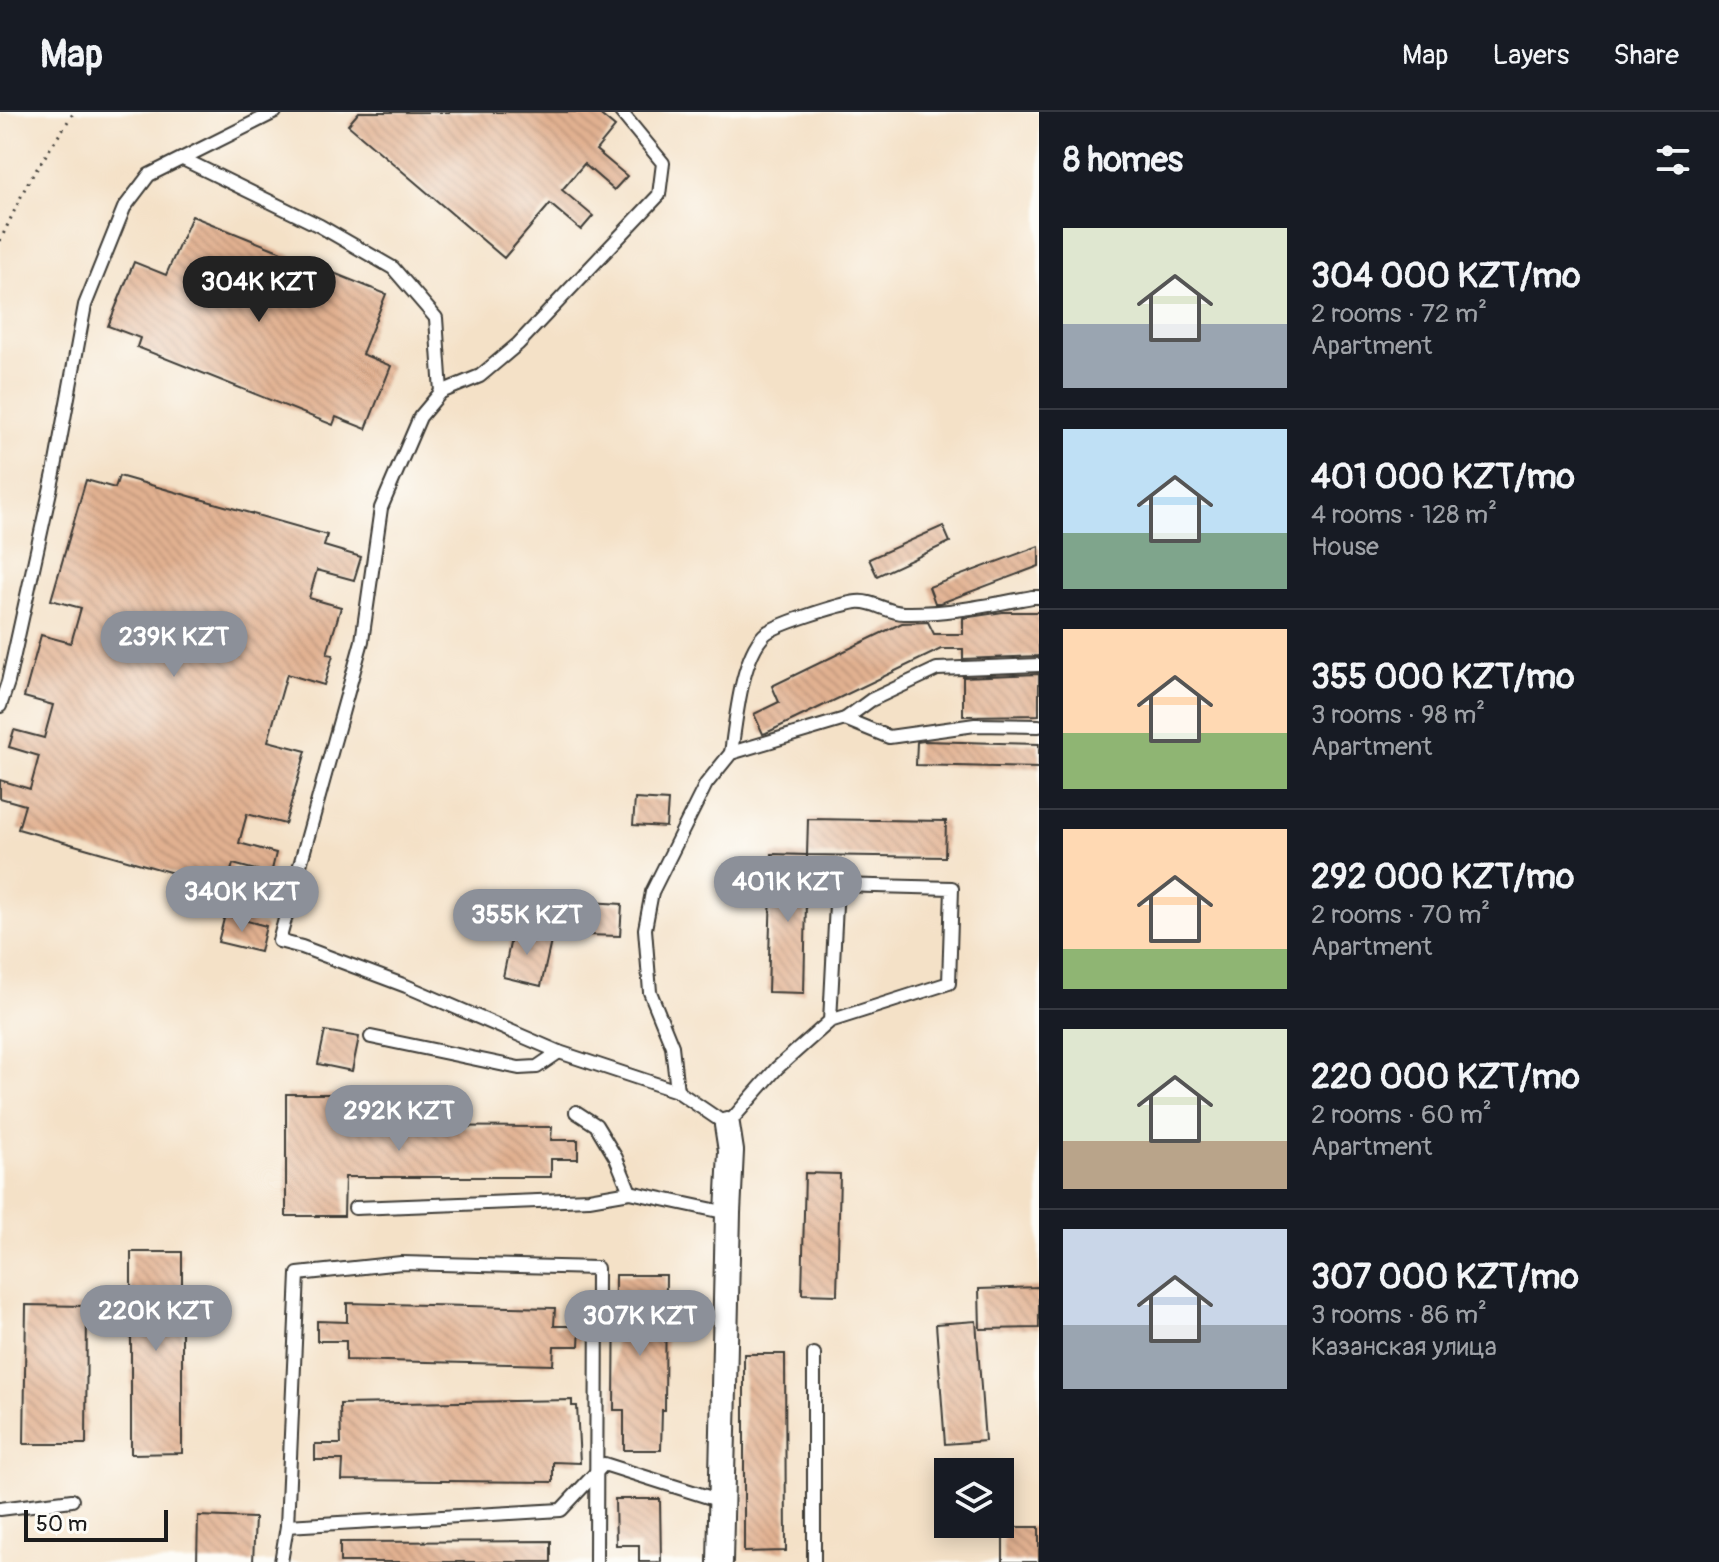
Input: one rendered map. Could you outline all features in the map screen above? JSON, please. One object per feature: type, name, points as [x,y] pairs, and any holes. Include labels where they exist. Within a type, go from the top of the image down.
[{"type":"street","points":[[720,1562],[731,1151],[727,1125]]},
{"type":"lane","points":[[0,706],[54,473],[85,305],[124,208],[149,175],[275,112]]},
{"type":"lane","points":[[621,112],[663,163],[659,195],[518,344],[480,376],[441,392],[420,417],[381,508],[362,641],[279,941],[406,986],[559,1052],[677,1091],[727,1125],[777,1068],[830,1021],[949,983],[952,888],[837,885],[830,1021]]},
{"type":"lane","points":[[183,159],[320,226],[393,268],[436,318],[441,392]]},
{"type":"lane","points":[[677,1091],[672,1046],[650,992],[645,929],[652,892],[706,784],[731,753],[743,680],[752,655],[765,633],[780,625],[859,601],[900,613],[957,611],[1037,595]]},
{"type":"lane","points":[[731,753],[845,719],[871,700],[937,669],[1039,665]]},
{"type":"lane","points":[[845,719],[889,737],[975,725],[1039,726]]},
{"type":"lane","points":[[371,1037],[519,1068],[537,1067],[559,1052]]},
{"type":"lane","points":[[576,1112],[596,1125],[616,1158],[630,1192]]},
{"type":"lane","points":[[355,1208],[589,1199],[630,1192],[728,1213]]},
{"type":"lane","points":[[281,1562],[287,1526],[298,1274],[401,1263],[597,1268],[596,1562]]},
{"type":"lane","points":[[814,1354],[814,1562]]},
{"type":"lane","points":[[287,1526],[561,1510],[604,1464],[721,1501]]},
{"type":"lane","points":[[0,1509],[72,1500]]},
{"type":"path","points":[[0,241],[27,184],[74,112]]},
{"type":"building","points":[[359,112],[597,112],[615,127],[596,150],[627,176],[614,190],[584,164],[562,190],[593,216],[581,230],[550,204],[504,258],[348,125]]},
{"type":"building","points":[[192,216],[386,294],[362,354],[391,366],[366,429],[336,417],[333,425],[137,347],[140,338],[108,326],[134,262],[166,275]]},
{"type":"building","points":[[119,476],[327,535],[324,546],[361,557],[354,580],[317,570],[309,598],[341,607],[327,654],[333,655],[324,685],[287,674],[268,741],[306,751],[285,824],[247,814],[239,843],[276,853],[271,874],[233,864],[226,888],[18,829],[25,805],[0,798],[0,780],[30,789],[39,756],[9,747],[14,730],[44,738],[53,705],[24,697],[41,635],[71,643],[81,608],[51,600],[86,480],[115,488]]},
{"type":"building","points":[[943,526],[950,542],[877,576],[869,559]]},
{"type":"building","points":[[1039,546],[1039,566],[935,603],[929,587]]},
{"type":"building","points":[[1003,612],[1039,612],[1039,656],[963,659],[963,649],[941,649],[763,734],[754,714],[779,702],[772,686],[902,623],[928,622],[934,634],[963,634],[963,618]]},
{"type":"building","points":[[1039,674],[1039,715],[963,716],[963,677]]},
{"type":"building","points":[[917,742],[1039,744],[1039,768],[916,765]]},
{"type":"building","points":[[635,799],[668,801],[666,827],[633,825]]},
{"type":"building","points":[[808,819],[946,821],[945,857],[807,855]]},
{"type":"building","points":[[772,854],[807,855],[804,993],[768,992]]},
{"type":"building","points":[[589,902],[622,904],[620,936],[587,935]]},
{"type":"building","points":[[225,915],[266,926],[260,952],[218,942]]},
{"type":"building","points":[[513,929],[552,937],[541,986],[503,977]]},
{"type":"building","points":[[325,1031],[359,1037],[352,1071],[318,1064]]},
{"type":"building","points":[[286,1094],[345,1094],[345,1126],[552,1127],[551,1140],[578,1140],[578,1159],[551,1159],[551,1177],[345,1177],[344,1216],[286,1216]]},
{"type":"building","points":[[805,1173],[840,1174],[837,1295],[802,1294]]},
{"type":"building","points":[[131,1252],[182,1252],[182,1453],[131,1454]]},
{"type":"building","points":[[615,1275],[666,1275],[665,1410],[662,1410],[661,1450],[624,1450],[624,1410],[614,1410]]},
{"type":"building","points":[[1039,1287],[1039,1328],[980,1329],[979,1289]]},
{"type":"building","points":[[347,1303],[555,1308],[554,1326],[580,1326],[579,1346],[554,1346],[553,1365],[346,1360],[346,1341],[317,1341],[317,1321],[347,1322]]},
{"type":"building","points":[[26,1305],[87,1306],[86,1444],[24,1444]]},
{"type":"building","points":[[976,1321],[985,1441],[945,1444],[936,1324]]},
{"type":"building","points":[[744,1354],[785,1354],[786,1551],[744,1552]]},
{"type":"building","points":[[572,1400],[572,1406],[577,1406],[580,1463],[553,1462],[553,1482],[342,1480],[343,1460],[315,1460],[315,1444],[341,1444],[340,1404]]},
{"type":"building","points":[[615,1499],[660,1499],[661,1562],[639,1562],[639,1545],[616,1545]]},
{"type":"building","points":[[198,1516],[255,1518],[253,1562],[197,1562]]},
{"type":"building","points":[[1014,1527],[1039,1527],[1039,1562],[1003,1562],[1003,1538],[1014,1538]]},
{"type":"building","points":[[551,1541],[551,1562],[340,1562],[340,1542]]}]
